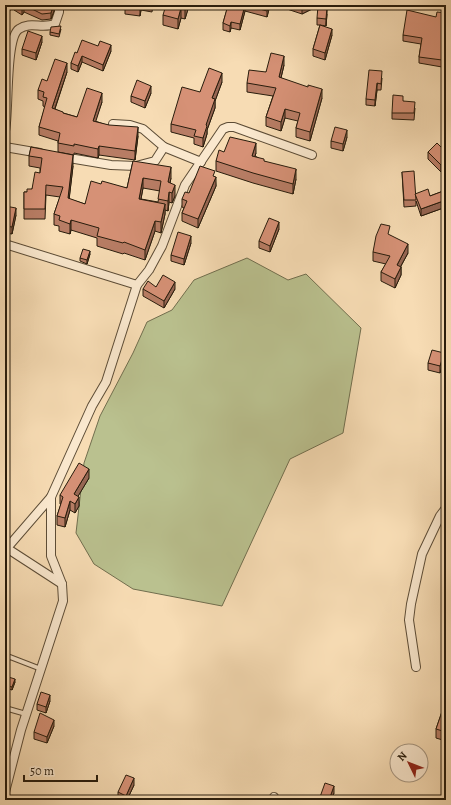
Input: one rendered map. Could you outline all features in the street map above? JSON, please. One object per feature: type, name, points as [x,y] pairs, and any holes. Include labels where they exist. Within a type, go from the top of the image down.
[{"type":"street","points":[[5,10],[8,5]]},
{"type":"street","points":[[5,131],[11,51],[14,37],[18,29],[27,25],[48,27],[55,24],[59,12],[59,5]]},
{"type":"street","points":[[113,124],[130,125],[143,129],[164,147],[201,162]]},
{"type":"street","points":[[62,584],[6,547],[51,497],[92,406],[106,382],[137,285],[149,270],[162,246],[185,185],[223,129],[228,127],[234,127],[312,155]]},
{"type":"street","points":[[5,148],[92,163],[136,166],[155,161],[164,147]]},
{"type":"street","points":[[5,244],[137,285]]},
{"type":"street","points":[[5,792],[26,714],[63,601],[62,584],[51,556],[51,497]]},
{"type":"street","points":[[416,668],[409,620],[410,604],[422,554],[440,516],[446,508]]},
{"type":"lane","points":[[5,661],[10,657],[41,669]]},
{"type":"lane","points":[[5,708],[26,714]]},
{"type":"green space","points":[[247,258],[288,280],[306,274],[361,328],[343,433],[290,459],[222,606],[133,589],[94,564],[76,533],[84,463],[100,416],[133,353],[147,322],[172,310],[194,280]]},
{"type":"building","points":[[16,5],[24,5],[22,8]]},
{"type":"building","points":[[24,5],[53,5],[51,13],[42,14]]},
{"type":"building","points":[[166,5],[186,5],[185,9],[181,8],[178,19],[163,15]]},
{"type":"building","points":[[228,5],[245,5],[240,24],[231,22],[230,26],[223,23]]},
{"type":"building","points":[[245,5],[269,5],[267,11]]},
{"type":"building","points":[[295,5],[307,5],[302,7]]},
{"type":"building","points":[[318,6],[327,7],[326,19],[317,18]]},
{"type":"building","points":[[407,10],[436,17],[437,12],[446,13],[443,29],[445,29],[442,60],[419,57],[422,38],[403,35]]},
{"type":"building","points":[[320,25],[332,29],[325,53],[313,49]]},
{"type":"building","points":[[61,26],[59,34],[50,32],[51,27]]},
{"type":"building","points":[[28,31],[42,36],[36,53],[22,49]]},
{"type":"building","points":[[82,40],[98,46],[100,41],[111,45],[103,65],[82,56],[78,66],[71,63]]},
{"type":"building","points":[[271,53],[284,56],[279,77],[308,87],[308,85],[322,89],[310,132],[296,128],[300,113],[285,109],[281,122],[266,117],[276,88],[247,83],[249,70],[266,72]]},
{"type":"building","points":[[55,59],[67,63],[52,108],[77,117],[87,88],[102,93],[93,121],[109,125],[138,127],[135,151],[99,146],[98,149],[74,144],[74,146],[58,143],[60,133],[39,127],[47,98],[43,97],[44,92],[38,90],[42,79],[47,81]]},
{"type":"building","points":[[209,68],[222,73],[212,98],[215,99],[203,138],[194,136],[196,130],[171,124],[182,87],[200,92]]},
{"type":"building","points":[[369,70],[382,71],[381,84],[377,83],[375,100],[366,99]]},
{"type":"building","points":[[137,80],[151,86],[145,101],[131,96]]},
{"type":"building","points":[[393,95],[403,96],[403,101],[415,102],[414,113],[392,113]]},
{"type":"building","points":[[335,127],[347,130],[343,144],[331,141]]},
{"type":"building","points":[[230,137],[256,143],[252,156],[264,159],[264,161],[296,169],[293,184],[216,161],[219,150],[224,152]]},
{"type":"building","points":[[437,143],[446,152],[446,160],[441,165],[428,152]]},
{"type":"building","points":[[31,147],[73,155],[68,198],[85,204],[91,181],[101,184],[102,181],[127,188],[133,161],[171,167],[168,182],[175,185],[172,193],[169,192],[168,201],[158,199],[161,181],[143,178],[139,199],[165,204],[161,222],[155,221],[145,250],[124,242],[97,236],[99,228],[71,220],[70,224],[59,220],[60,216],[54,214],[63,187],[46,185],[45,209],[24,209],[24,192],[27,192],[27,189],[32,189],[35,172],[40,173],[42,158],[29,156]]},
{"type":"building","points":[[200,166],[215,171],[213,176],[216,177],[198,219],[182,213],[187,201],[182,199],[185,192],[189,193]]},
{"type":"building","points":[[414,171],[416,200],[404,200],[402,172]]},
{"type":"building","points":[[428,189],[430,196],[446,190],[446,200],[421,209],[415,194]]},
{"type":"building","points":[[5,206],[16,208],[12,227],[5,226]]},
{"type":"building","points":[[269,218],[279,222],[270,246],[259,241]]},
{"type":"building","points":[[381,224],[390,226],[388,234],[408,244],[397,265],[401,267],[395,279],[381,272],[390,256],[373,252],[376,236]]},
{"type":"building","points":[[178,232],[191,236],[184,259],[171,255]]},
{"type":"building","points":[[83,249],[90,251],[87,260],[80,258]]},
{"type":"building","points":[[163,275],[175,282],[164,301],[143,289],[148,281],[156,287]]},
{"type":"building","points":[[432,350],[444,353],[440,366],[428,363]]},
{"type":"building","points":[[79,463],[89,469],[74,494],[79,497],[75,504],[70,501],[65,518],[57,516],[63,497],[60,495]]},
{"type":"building","points":[[5,676],[15,679],[12,687],[5,685]]},
{"type":"building","points":[[41,692],[50,695],[46,707],[37,704]]},
{"type":"building","points":[[446,700],[446,732],[436,729]]},
{"type":"building","points":[[40,713],[54,720],[47,737],[34,732]]},
{"type":"building","points":[[126,775],[134,778],[126,796],[118,792]]},
{"type":"building","points":[[325,783],[334,786],[329,800],[320,797]]}]
